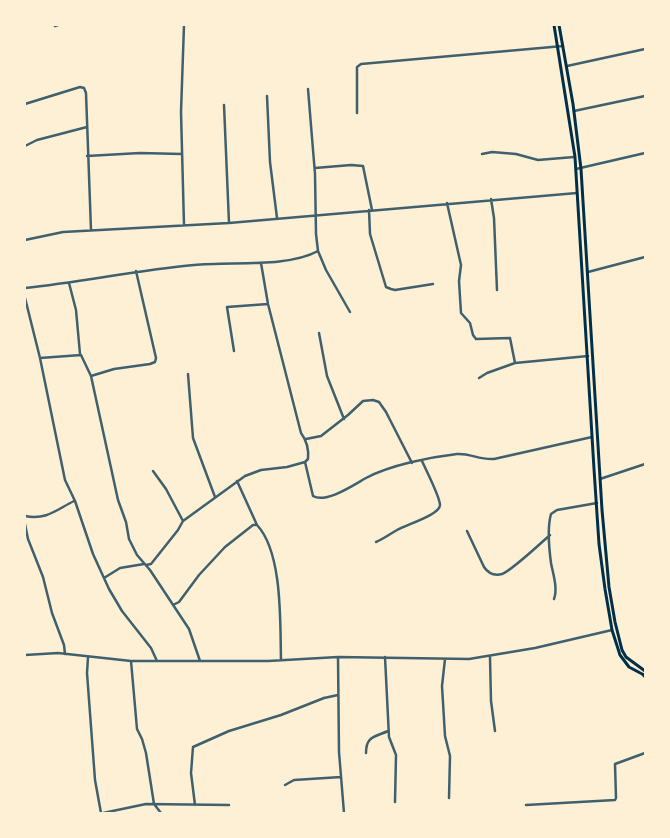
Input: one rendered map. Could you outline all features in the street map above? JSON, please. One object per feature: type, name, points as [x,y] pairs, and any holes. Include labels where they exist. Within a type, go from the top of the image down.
[{"type":"main road","points":[[554,25],[575,157],[604,547],[615,622],[626,657],[645,674]]},
{"type":"main road","points":[[559,25],[574,111],[581,169],[588,356],[599,544],[616,646],[624,661],[635,672],[645,674]]},
{"type":"street","points":[[184,25],[181,112],[184,225]]},
{"type":"street","points":[[357,113],[357,71],[361,64],[563,46]]},
{"type":"street","points":[[567,66],[645,49]]},
{"type":"street","points":[[25,104],[83,87],[86,93],[91,230]]},
{"type":"street","points":[[308,89],[315,168],[318,251],[326,270],[350,312]]},
{"type":"street","points":[[267,96],[270,162],[276,218]]},
{"type":"street","points":[[574,111],[645,96]]},
{"type":"street","points":[[224,105],[229,223]]},
{"type":"street","points":[[25,146],[37,140],[87,127]]},
{"type":"street","points":[[482,154],[492,152],[516,154],[538,160],[575,157]]},
{"type":"street","points":[[88,156],[140,153],[182,154]]},
{"type":"street","points":[[576,169],[645,154]]},
{"type":"street","points":[[315,168],[362,166],[371,210],[370,234],[386,287],[395,290],[433,284]]},
{"type":"street","points":[[25,240],[63,232],[229,223],[577,193]]},
{"type":"street","points":[[491,199],[497,290]]},
{"type":"street","points":[[447,203],[461,265],[462,313],[470,323],[476,339],[510,338],[515,363]]},
{"type":"street","points":[[25,288],[196,264],[261,262],[307,256],[318,251]]},
{"type":"street","points":[[586,272],[645,257]]},
{"type":"street","points":[[261,262],[268,304],[301,433],[306,439],[309,456],[306,462],[313,496],[317,498],[340,493],[384,470],[448,455],[465,453],[479,459],[494,459],[592,437]]},
{"type":"street","points":[[91,376],[114,369],[155,362],[156,358],[136,271]]},
{"type":"street","points":[[69,282],[76,310],[80,354],[91,376],[118,500],[126,522],[129,539],[134,550],[192,634],[200,661]]},
{"type":"street","points":[[25,298],[40,358],[64,477],[104,578],[122,611],[146,641],[157,661]]},
{"type":"street","points":[[234,351],[227,307],[268,304]]},
{"type":"street","points":[[319,333],[327,376],[344,419]]},
{"type":"street","points":[[40,358],[80,354]]},
{"type":"street","points":[[479,378],[487,373],[515,363],[588,356]]},
{"type":"street","points":[[188,374],[192,404],[193,438],[215,497]]},
{"type":"street","points":[[306,439],[321,436],[344,419],[363,401],[368,399],[376,400],[386,412],[412,463]]},
{"type":"street","points":[[376,542],[428,516],[439,508],[438,497],[422,461]]},
{"type":"street","points":[[104,578],[120,568],[151,564],[183,521],[238,481],[257,471],[306,462]]},
{"type":"street","points":[[600,479],[645,464]]},
{"type":"street","points":[[153,471],[164,484],[183,521]]},
{"type":"street","points":[[238,481],[257,525],[269,546],[275,567],[281,660]]},
{"type":"street","points":[[213,490],[219,494]]},
{"type":"street","points":[[25,516],[33,518],[45,516],[75,501]]},
{"type":"street","points":[[554,599],[556,594],[551,559],[549,522],[552,512],[596,503]]},
{"type":"street","points":[[25,524],[28,539],[43,577],[52,613],[64,646],[64,654]]},
{"type":"street","points":[[173,605],[179,602],[198,575],[226,547],[257,525]]},
{"type":"street","points":[[467,531],[484,568],[495,575],[506,572],[550,535]]},
{"type":"street","points":[[25,655],[64,654],[131,661],[281,660],[338,657],[469,659],[574,640],[612,630]]},
{"type":"street","points":[[490,656],[491,701],[495,732]]},
{"type":"street","points":[[88,657],[87,673],[95,780],[102,813],[137,804],[228,805]]},
{"type":"street","points":[[338,657],[341,777],[344,813]]},
{"type":"street","points":[[384,657],[388,731],[390,743],[396,755],[395,802]]},
{"type":"street","points":[[445,659],[442,686],[445,736],[450,756],[449,798]]},
{"type":"street","points":[[131,661],[137,729],[146,752],[154,804],[161,813]]},
{"type":"street","points":[[195,805],[191,773],[193,747],[229,731],[282,715],[324,698],[338,695]]},
{"type":"street","points":[[366,753],[366,743],[368,740],[388,731]]},
{"type":"street","points":[[526,805],[615,800],[616,762],[645,754]]},
{"type":"street","points":[[285,785],[294,780],[341,777]]}]
